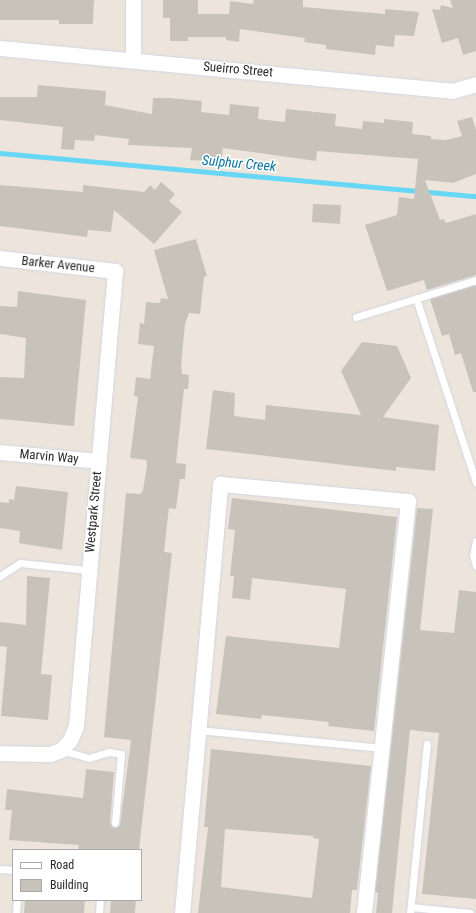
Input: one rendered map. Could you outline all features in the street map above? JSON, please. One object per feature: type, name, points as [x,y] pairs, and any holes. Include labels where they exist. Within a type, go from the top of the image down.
[{"type":"street","points":[[132,60],[133,0]]},
{"type":"street","name":"Sueirro Street","points":[[0,48],[452,91],[476,84]]},
{"type":"street","name":"Barker Avenue","points":[[0,258],[115,271]]},
{"type":"street","name":"Westpark Street","points":[[61,750],[76,726],[88,570],[115,271]]},
{"type":"street","name":"Marvin Way","points":[[0,452],[99,461]]},
{"type":"street","points":[[182,913],[220,484],[408,502],[364,913]]},
{"type":"street","points":[[0,753],[36,756],[61,750]]},
{"type":"lane","points":[[356,317],[476,280]]},
{"type":"lane","points":[[416,298],[476,483]]},
{"type":"lane","points":[[476,541],[473,555],[476,566]]},
{"type":"lane","points":[[0,576],[20,563],[88,570]]},
{"type":"lane","points":[[198,730],[382,748]]},
{"type":"lane","points":[[427,744],[411,910],[470,913]]},
{"type":"lane","points":[[61,750],[89,758],[108,752],[121,754],[115,823]]},
{"type":"lane","points":[[0,869],[12,870]]},
{"type":"lane","points":[[16,913],[17,901]]},
{"type":"lane","points":[[99,913],[100,901]]},
{"type":"building","points":[[0,0],[94,0],[93,24],[59,24],[59,20],[0,20]]},
{"type":"building","points":[[163,0],[198,0],[198,14],[229,14],[230,1],[253,4],[254,0],[303,0],[303,7],[385,14],[385,9],[419,12],[414,36],[395,35],[394,47],[376,45],[375,55],[326,49],[326,45],[304,42],[305,38],[240,29],[239,42],[226,40],[226,37],[188,37],[188,41],[170,41],[170,18],[163,18]]},
{"type":"building","points":[[450,0],[476,0],[476,51],[463,55],[458,38],[442,43],[432,9],[440,10],[441,5],[453,8]]},
{"type":"building","points":[[38,85],[106,91],[105,105],[152,114],[153,98],[169,98],[202,101],[201,112],[229,115],[230,104],[259,107],[258,119],[285,122],[286,109],[336,114],[335,126],[362,129],[363,121],[384,123],[384,119],[413,122],[412,134],[431,136],[431,139],[446,140],[462,136],[457,121],[472,117],[476,130],[476,174],[453,183],[425,180],[440,220],[444,219],[446,223],[476,214],[476,275],[427,290],[424,280],[387,291],[365,225],[397,215],[399,197],[414,199],[418,159],[317,151],[316,161],[223,148],[221,162],[190,160],[192,148],[128,145],[129,139],[95,135],[94,141],[75,140],[74,150],[61,149],[63,127],[0,120],[0,97],[37,97]]},
{"type":"building","points":[[161,182],[175,194],[169,201],[182,212],[154,244],[114,210],[111,232],[88,230],[87,237],[0,226],[0,185],[83,192],[83,185],[144,192],[150,185],[155,190]]},
{"type":"building","points":[[313,204],[341,205],[340,224],[312,222]]},
{"type":"building","points":[[196,239],[207,276],[204,277],[200,314],[189,313],[185,324],[181,366],[182,374],[189,375],[188,389],[184,389],[176,463],[186,464],[185,479],[180,479],[176,509],[169,508],[168,516],[164,552],[172,553],[139,849],[78,849],[79,845],[9,840],[12,810],[5,810],[7,789],[83,798],[86,769],[114,772],[110,823],[114,828],[120,824],[131,740],[104,737],[126,493],[140,494],[143,490],[147,465],[146,460],[130,458],[138,397],[134,396],[136,377],[150,379],[154,346],[138,344],[140,323],[144,324],[146,302],[160,303],[161,298],[168,299],[154,250]]},
{"type":"building","points":[[476,285],[476,392],[473,392],[461,353],[455,355],[449,334],[442,336],[430,299]]},
{"type":"building","points":[[18,291],[86,300],[74,426],[0,419],[0,377],[24,378],[26,338],[0,334],[0,306],[17,307]]},
{"type":"building","points":[[362,342],[397,346],[411,378],[383,417],[439,425],[435,471],[396,467],[396,471],[206,449],[213,390],[235,393],[234,416],[265,420],[266,405],[361,415],[341,371]]},
{"type":"building","points":[[16,486],[68,492],[62,550],[19,543],[20,531],[0,528],[0,502],[9,503],[9,499],[14,500]]},
{"type":"building","points":[[232,498],[397,517],[374,731],[328,726],[329,722],[262,715],[261,719],[216,714],[226,636],[339,648],[346,589],[252,578],[250,600],[232,598],[234,576],[230,576],[235,530],[228,529]]},
{"type":"building","points":[[417,508],[433,509],[420,630],[454,633],[459,590],[476,592],[476,899],[422,894],[439,733],[410,730],[392,913],[376,913],[378,893],[375,892]]},
{"type":"building","points":[[27,576],[50,578],[41,674],[52,675],[48,720],[1,716],[7,647],[0,646],[0,622],[26,625]]},
{"type":"building","points":[[211,749],[371,766],[357,890],[352,890],[350,913],[198,913],[208,827],[204,827]],"holes":[[[225,829],[313,836],[313,838],[319,839],[312,898],[221,887]]]},
{"type":"building","points":[[25,901],[85,901],[84,913],[24,913]]},
{"type":"building","points":[[111,901],[136,901],[135,913],[110,913]]},
{"type":"waterway","name":"Sulphur Creek","points":[[0,153],[476,196]]}]
